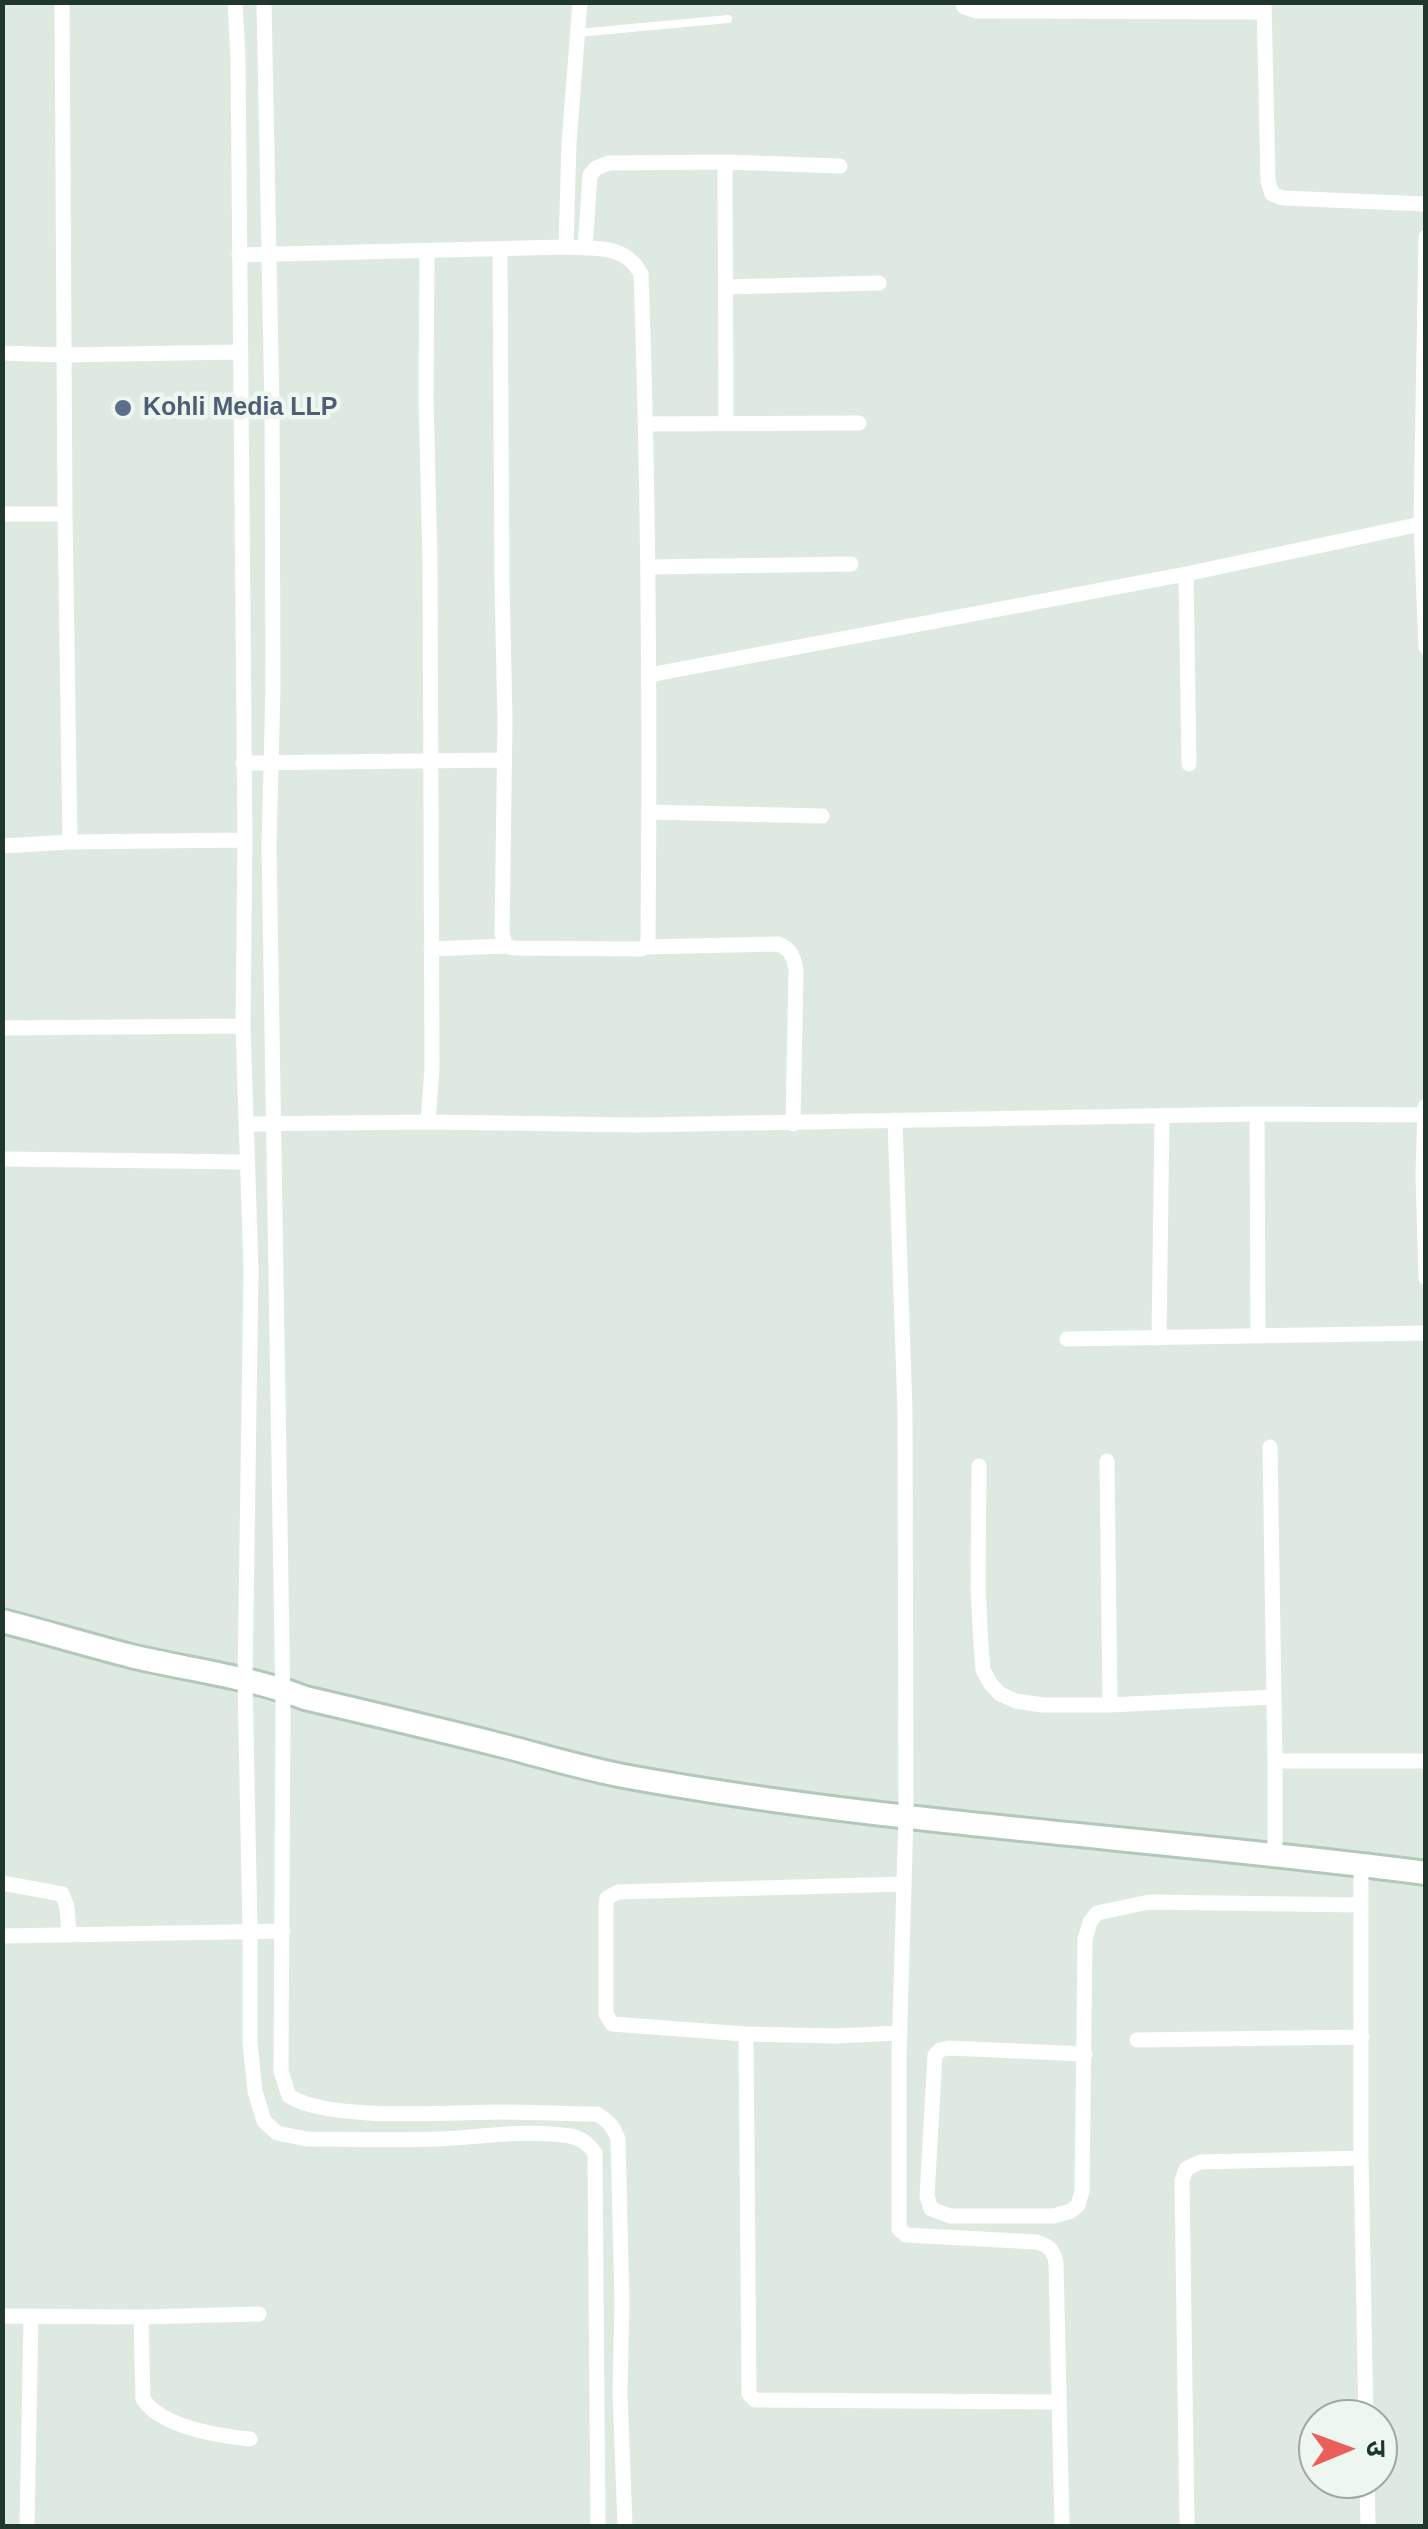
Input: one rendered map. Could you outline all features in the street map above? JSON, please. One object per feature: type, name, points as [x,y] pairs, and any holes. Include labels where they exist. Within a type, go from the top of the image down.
[{"type":"street","points":[[62,2],[70,842]]},
{"type":"street","points":[[235,2],[245,840],[243,1026],[251,1270],[245,1680],[250,2043],[255,2091],[264,2121],[277,2134],[306,2140],[574,2136],[595,2153],[598,2526]]},
{"type":"street","points":[[264,2],[272,409],[269,845],[283,1690],[281,2071],[288,2096],[313,2107],[386,2113],[597,2114],[608,2120],[618,2138],[624,2526]]},
{"type":"street","points":[[566,247],[580,2]]},
{"type":"street","points":[[962,2],[967,9],[976,10],[1264,7],[1268,181],[1272,194],[1283,198],[1426,204]]},
{"type":"street","points":[[585,248],[590,175],[596,168],[618,162],[840,166]]},
{"type":"street","points":[[724,162],[726,424]]},
{"type":"street","points":[[1426,237],[1421,524],[1426,646]]},
{"type":"street","points":[[239,255],[566,247],[615,251],[635,262],[641,274],[646,424],[646,948]]},
{"type":"street","points":[[500,250],[502,934],[506,946]]},
{"type":"street","points":[[427,252],[432,1068],[428,1122]]},
{"type":"street","points":[[726,287],[880,283]]},
{"type":"street","points":[[2,353],[240,352]]},
{"type":"street","points":[[646,424],[859,423]]},
{"type":"street","points":[[2,514],[65,514]]},
{"type":"street","points":[[649,675],[1186,574],[1421,524]]},
{"type":"street","points":[[648,567],[851,564]]},
{"type":"street","points":[[1186,574],[1189,764]]},
{"type":"street","points":[[244,763],[504,760]]},
{"type":"street","points":[[649,812],[822,816]]},
{"type":"street","points":[[2,846],[245,840]]},
{"type":"street","points":[[430,950],[506,946],[786,947],[793,954],[796,969],[793,1124]]},
{"type":"street","points":[[2,1028],[243,1026]]},
{"type":"street","points":[[1426,1105],[1426,1278]]},
{"type":"street","points":[[246,1124],[638,1126],[1256,1114],[1425,1115]]},
{"type":"street","points":[[1256,1114],[1258,1336]]},
{"type":"street","points":[[1159,1338],[1162,1117]]},
{"type":"street","points":[[895,1120],[905,1411],[906,1815],[899,2228],[906,2235],[1037,2242],[1054,2252],[1062,2526]]},
{"type":"street","points":[[2,1159],[247,1162]]},
{"type":"street","points":[[1068,1339],[1426,1333]]},
{"type":"street","points":[[1270,1447],[1275,1855]]},
{"type":"street","points":[[1107,1461],[1110,1705]]},
{"type":"street","points":[[979,1466],[978,1587],[983,1670],[1000,1694],[1043,1705],[1274,1697]]},
{"type":"street","points":[[2,1620],[132,1656],[202,1668],[305,1698],[625,1776],[906,1815],[1426,1873]]},
{"type":"street","points":[[1274,1761],[1426,1761]]},
{"type":"street","points":[[1361,1864],[1366,2399]]},
{"type":"street","points":[[2,1883],[62,1894],[69,1934]]},
{"type":"street","points":[[900,2034],[746,2034],[612,2024],[606,2014],[608,1898],[618,1892],[904,1884]]},
{"type":"street","points":[[1084,2054],[949,2048],[935,2055],[927,2196],[931,2209],[950,2216],[1054,2216],[1078,2205],[1084,2153],[1085,1938],[1097,1914],[1149,1902],[1360,1906]]},
{"type":"street","points":[[2,1936],[283,1931]]},
{"type":"street","points":[[746,2034],[749,2394],[755,2400],[1059,2402]]},
{"type":"street","points":[[1137,2040],[1362,2037]]},
{"type":"street","points":[[264,2121],[288,2096]]},
{"type":"street","points":[[585,2142],[608,2120]]},
{"type":"street","points":[[1187,2526],[1182,2181],[1186,2169],[1200,2162],[1361,2158]]},
{"type":"street","points":[[2,2316],[259,2314]]},
{"type":"street","points":[[26,2526],[30,2316]]},
{"type":"street","points":[[141,2317],[143,2399],[148,2408],[199,2429],[250,2440]]},
{"type":"street","points":[[1367,2499],[1368,2526]]},
{"type":"lane","points":[[578,33],[728,19]]},
{"type":"place","name":"Kohli Media LLP","points":[[123,408]]}]
